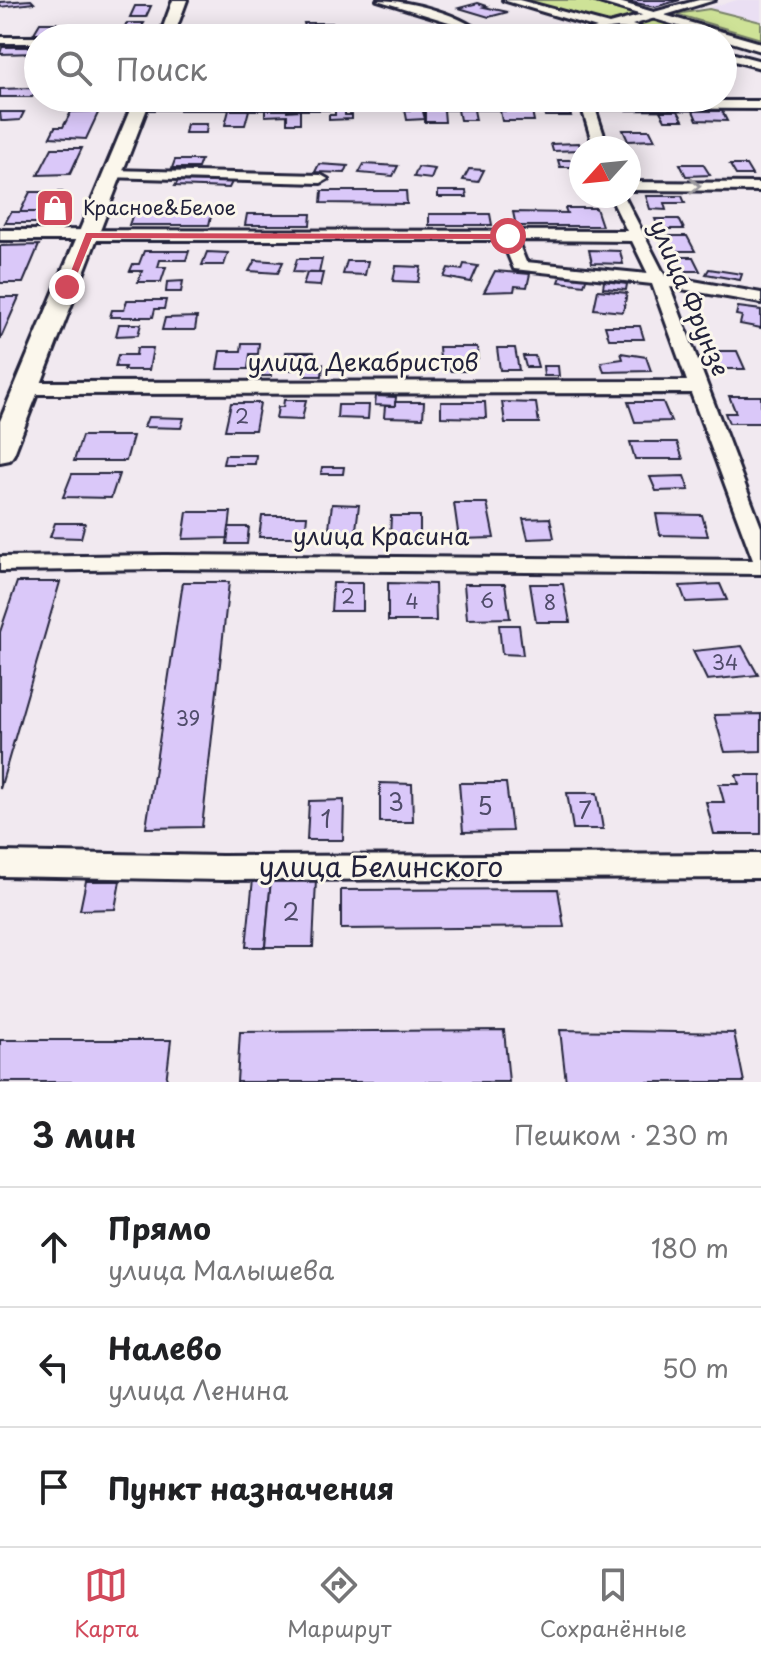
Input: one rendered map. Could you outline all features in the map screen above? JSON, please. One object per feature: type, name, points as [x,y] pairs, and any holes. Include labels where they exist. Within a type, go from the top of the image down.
[{"type":"main road","points":[[171,24],[180,0]]},
{"type":"main road","points":[[0,454],[137,112]]},
{"type":"street","points":[[382,0],[466,24]]},
{"type":"street","points":[[508,0],[608,24]]},
{"type":"street","points":[[598,0],[681,24]]},
{"type":"street","points":[[623,24],[710,0]]},
{"type":"street","points":[[0,40],[24,40]]},
{"type":"street","points":[[737,40],[761,47]]},
{"type":"street","points":[[737,58],[761,65]]},
{"type":"street","points":[[737,104],[761,105]]},
{"type":"street","points":[[590,112],[597,136]]},
{"type":"street","points":[[111,174],[321,179]]},
{"type":"street","points":[[641,186],[761,187]]},
{"type":"street","name":"улица Фрунзе","points":[[623,208],[659,280],[761,556]]},
{"type":"street","points":[[0,235],[637,236]]},
{"type":"street","points":[[508,236],[520,266],[659,280],[761,298]]},
{"type":"street","name":"улица Декабристов","points":[[26,388],[699,387]]},
{"type":"street","name":"улица Красина","points":[[0,564],[164,562],[761,567]]},
{"type":"street","name":"улица Белинского","points":[[0,864],[222,868],[761,866]]},
{"type":"shaded area","points":[[737,0],[761,0],[761,40],[737,33],[737,24],[703,24],[677,17]]},
{"type":"green space","points":[[514,0],[586,0],[645,17],[618,24],[603,24]]},
{"type":"green space","points":[[709,9],[761,22],[761,39],[737,32],[737,24],[710,24],[676,14]]},
{"type":"green space","points":[[654,18],[675,24],[635,24]]},
{"type":"building","points":[[31,0],[34,3],[0,7],[0,2]]},
{"type":"building","points":[[621,0],[680,0],[655,7]]},
{"type":"building","points":[[478,3],[508,12],[489,17],[459,8]]},
{"type":"building","points":[[135,6],[151,6],[146,17],[130,17]]},
{"type":"building","points":[[2,47],[24,47],[24,53],[0,54]]},
{"type":"building","points":[[24,88],[24,97],[0,97],[0,89]]},
{"type":"building","points":[[0,112],[24,112],[20,120],[1,121]]},
{"type":"building","points":[[71,112],[99,112],[86,139],[50,137],[55,127],[63,127]]},
{"type":"building","points":[[228,112],[248,112],[245,125],[225,125]]},
{"type":"building","points":[[265,112],[300,112],[300,123],[287,123],[287,115],[265,116]]},
{"type":"building","points":[[335,112],[345,112],[345,115],[352,115],[352,119],[329,120],[329,115],[335,115]]},
{"type":"building","points":[[406,112],[423,112],[425,119],[407,120]]},
{"type":"building","points":[[425,112],[444,112],[445,122],[425,122]]},
{"type":"building","points":[[458,112],[474,112],[476,120],[460,120]]},
{"type":"building","points":[[500,112],[532,112],[534,121],[502,121]]},
{"type":"building","points":[[544,112],[569,112],[571,116],[545,116]]},
{"type":"building","points":[[661,112],[679,112],[683,120],[665,120]]},
{"type":"building","points":[[693,112],[722,112],[727,121],[697,120]]},
{"type":"building","points":[[187,124],[207,124],[206,133],[185,133]]},
{"type":"building","points":[[623,130],[650,130],[655,140],[641,141],[641,136],[626,136]]},
{"type":"building","points":[[569,143],[569,150],[553,151],[551,144]]},
{"type":"building","points":[[52,148],[82,148],[70,174],[38,175]]},
{"type":"building","points":[[175,160],[201,160],[198,168],[172,168]]},
{"type":"building","points":[[558,160],[569,160],[569,167],[560,167]]},
{"type":"building","points":[[319,164],[348,166],[345,173],[315,172]]},
{"type":"building","points":[[364,164],[398,166],[393,176],[359,173]]},
{"type":"building","points":[[680,164],[703,164],[710,175],[686,176]]},
{"type":"building","points":[[730,165],[746,165],[752,175],[736,175]]},
{"type":"building","points":[[418,167],[435,169],[431,179],[414,177]]},
{"type":"building","points":[[469,169],[484,170],[478,182],[463,180]]},
{"type":"building","points":[[178,181],[232,182],[229,188],[175,186]]},
{"type":"building","points":[[322,191],[406,191],[407,204],[321,203]]},
{"type":"building","points":[[438,191],[466,191],[467,197],[438,197]]},
{"type":"building","points":[[30,192],[62,192],[53,212],[20,212]]},
{"type":"building","points":[[646,196],[682,196],[685,203],[664,203],[666,210],[650,209]]},
{"type":"building","points":[[135,208],[164,208],[162,214],[212,212],[209,225],[129,225]]},
{"type":"building","points":[[565,208],[596,208],[602,226],[516,226],[513,212],[567,213]]},
{"type":"building","points":[[11,212],[53,212],[48,223],[5,223]]},
{"type":"building","points":[[247,214],[311,214],[310,225],[245,225]]},
{"type":"building","points":[[429,214],[490,214],[492,225],[429,225]]},
{"type":"building","points":[[655,219],[679,219],[684,229],[659,229]]},
{"type":"building","points":[[659,236],[687,236],[695,251],[667,251]]},
{"type":"building","points":[[39,245],[23,283],[0,283],[0,246]]},
{"type":"building","points":[[589,250],[620,251],[623,264],[592,263]]},
{"type":"building","points":[[144,251],[189,251],[186,260],[160,260],[158,267],[166,267],[161,282],[138,282],[142,271],[130,271],[133,264],[139,264]]},
{"type":"building","points":[[207,252],[228,253],[224,265],[202,265]]},
{"type":"building","points":[[669,257],[693,257],[700,271],[676,271]]},
{"type":"building","points":[[297,259],[322,259],[319,273],[293,272]]},
{"type":"building","points":[[255,260],[283,262],[278,273],[249,271]]},
{"type":"building","points":[[347,261],[368,261],[365,275],[343,274]]},
{"type":"building","points":[[464,264],[478,266],[471,282],[444,277],[448,268],[462,270]]},
{"type":"building","points":[[396,266],[421,267],[418,282],[393,281]]},
{"type":"building","points":[[709,269],[742,274],[740,280],[706,274]]},
{"type":"building","points":[[495,271],[530,274],[527,287],[515,286],[514,291],[484,292]]},
{"type":"building","points":[[307,273],[323,273],[320,286],[303,285]]},
{"type":"building","points":[[562,274],[587,277],[584,285],[559,282]]},
{"type":"building","points":[[183,281],[181,292],[166,292],[167,282]]},
{"type":"building","points":[[604,281],[627,284],[626,290],[603,288]]},
{"type":"building","points":[[598,290],[627,293],[623,312],[594,309]]},
{"type":"building","points":[[0,297],[19,297],[0,340]]},
{"type":"building","points":[[127,300],[166,300],[164,309],[155,309],[153,317],[110,317],[112,310],[124,310]]},
{"type":"building","points":[[738,307],[761,310],[761,328],[740,324],[742,316],[736,315]]},
{"type":"building","points":[[197,317],[195,330],[162,330],[165,318]]},
{"type":"building","points":[[119,324],[141,324],[138,335],[116,336]]},
{"type":"building","points":[[605,326],[640,326],[644,339],[609,339]]},
{"type":"building","points":[[242,343],[259,343],[258,354],[250,354],[248,369],[217,369],[220,351],[241,351]]},
{"type":"building","points":[[439,347],[477,347],[478,358],[468,358],[469,371],[450,371],[449,359],[440,359]]},
{"type":"building","points":[[137,348],[153,348],[149,370],[115,367],[118,355],[136,355]]},
{"type":"building","points":[[497,348],[515,348],[519,370],[500,370]]},
{"type":"building","points":[[712,351],[737,351],[745,369],[720,369]]},
{"type":"building","points":[[286,352],[314,352],[314,364],[323,364],[322,376],[304,376],[304,370],[285,370]]},
{"type":"building","points":[[621,353],[646,357],[651,371],[604,372],[601,362],[623,359]]},
{"type":"building","points":[[523,356],[535,356],[538,367],[526,367]]},
{"type":"building","points":[[272,362],[271,376],[257,376],[258,363]]},
{"type":"building","points":[[543,366],[558,366],[559,376],[544,376]]},
{"type":"building","points":[[376,396],[396,397],[395,406],[375,405]]},
{"type":"building","points":[[729,396],[761,396],[761,423],[729,423],[725,413],[736,413]]},
{"type":"building","points":[[284,400],[306,400],[302,420],[276,419],[278,407],[283,407]]},
{"type":"building","points":[[395,402],[424,402],[423,418],[384,417],[385,406],[395,406]]},
{"type":"building","points":[[441,402],[485,402],[486,418],[441,417]]},
{"type":"building","points":[[502,402],[536,403],[539,423],[505,423]]},
{"type":"building","points":[[628,402],[663,402],[671,421],[635,422]]},
{"type":"building","points":[[231,403],[260,403],[255,430],[225,430]]},
{"type":"building","points":[[338,405],[369,405],[368,419],[337,418]]},
{"type":"building","points":[[148,417],[184,418],[181,428],[144,427]]},
{"type":"building","points":[[82,436],[133,436],[126,461],[74,461]]},
{"type":"building","points":[[630,442],[677,442],[683,459],[635,459]]},
{"type":"building","points":[[225,455],[256,455],[255,464],[223,464]]},
{"type":"building","points":[[322,467],[344,467],[343,474],[321,474]]},
{"type":"building","points":[[72,474],[119,474],[111,498],[63,497]]},
{"type":"building","points":[[684,476],[689,490],[656,491],[650,477]]},
{"type":"building","points":[[454,503],[487,503],[494,538],[459,539]]},
{"type":"building","points":[[332,504],[359,505],[355,537],[328,536]]},
{"type":"building","points":[[187,512],[231,512],[228,538],[183,539]]},
{"type":"building","points":[[656,514],[702,515],[708,536],[660,535]]},
{"type":"building","points":[[262,516],[307,516],[305,537],[259,537]]},
{"type":"building","points":[[391,516],[420,516],[420,538],[390,538]]},
{"type":"building","points":[[550,518],[554,538],[528,539],[523,519]]},
{"type":"building","points":[[55,523],[85,523],[81,538],[50,537]]},
{"type":"building","points":[[229,527],[249,527],[247,544],[227,544]]},
{"type":"building","points":[[17,582],[60,582],[0,789],[0,632]]},
{"type":"building","points":[[183,582],[229,582],[202,827],[146,828]]},
{"type":"building","points":[[333,583],[363,583],[363,611],[331,611]]},
{"type":"building","points":[[388,583],[435,584],[436,621],[388,621]]},
{"type":"building","points":[[464,584],[505,584],[510,618],[467,619]]},
{"type":"building","points":[[530,584],[563,584],[570,622],[536,622]]},
{"type":"building","points":[[720,584],[727,600],[686,602],[680,586]]},
{"type":"building","points":[[499,625],[519,625],[523,655],[502,654]]},
{"type":"building","points":[[742,646],[758,675],[707,680],[693,651]]},
{"type":"building","points":[[761,714],[761,751],[725,752],[714,715]]},
{"type":"building","points":[[736,775],[761,775],[761,834],[714,834],[706,802],[724,802],[719,784],[739,784]]},
{"type":"building","points":[[380,783],[412,784],[413,822],[380,822]]},
{"type":"building","points":[[459,783],[506,783],[512,831],[463,832]]},
{"type":"building","points":[[567,793],[597,793],[603,829],[573,829]]},
{"type":"building","points":[[344,800],[343,840],[307,840],[309,801]]},
{"type":"building","points":[[253,879],[271,879],[265,947],[246,947]]},
{"type":"building","points":[[271,879],[316,880],[313,947],[265,947]]},
{"type":"building","points":[[86,881],[120,881],[115,909],[80,910]]},
{"type":"building","points":[[558,889],[564,927],[341,929],[341,890]]},
{"type":"building","points":[[504,1030],[509,1082],[237,1082],[240,1032]]},
{"type":"building","points":[[560,1030],[734,1033],[744,1082],[566,1082]]},
{"type":"building","points":[[0,1040],[171,1040],[166,1082],[0,1082]]},
{"type":"place","name":"Красное&Белое","points":[[55,208]]},
{"type":"route","points":[[67,287],[89,235],[508,236]]}]
